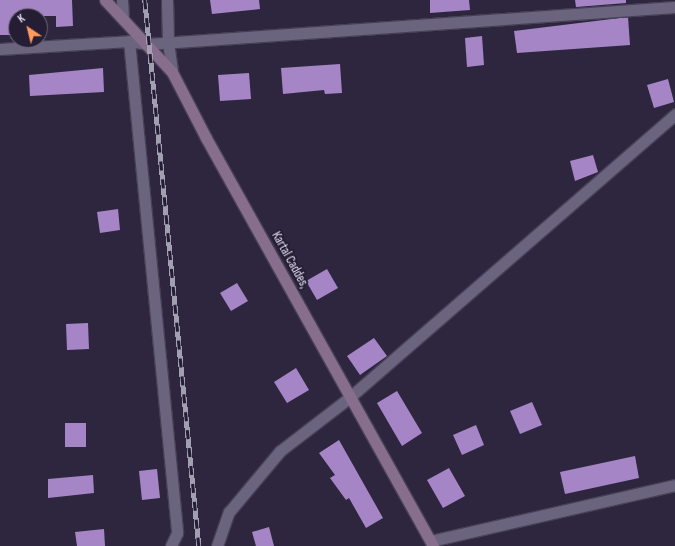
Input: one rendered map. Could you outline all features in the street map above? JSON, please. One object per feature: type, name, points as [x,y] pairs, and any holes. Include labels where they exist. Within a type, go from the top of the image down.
[{"type":"main road","name":"Kartal Caddes,","points":[[105,0],[148,44],[172,72],[432,544]]},
{"type":"street","points":[[122,0],[123,19]]},
{"type":"street","points":[[167,0],[168,42],[172,72]]},
{"type":"street","points":[[0,49],[130,41],[148,44],[675,6]]},
{"type":"street","points":[[130,41],[177,533],[171,546]]},
{"type":"street","points":[[217,546],[229,512],[280,451],[350,397],[675,114]]},
{"type":"street","points":[[432,544],[675,485]]},
{"type":"building","points":[[0,0],[72,0],[73,26],[56,27],[56,16],[48,16],[48,8],[8,8],[8,35],[0,35]]},
{"type":"building","points":[[210,0],[259,0],[260,9],[212,14]]},
{"type":"building","points":[[430,0],[469,0],[470,10],[430,13]]},
{"type":"building","points":[[575,0],[626,0],[626,3],[576,7]]},
{"type":"building","points":[[628,17],[630,45],[517,53],[514,31]]},
{"type":"building","points":[[482,36],[484,65],[467,67],[465,38]]},
{"type":"building","points":[[340,64],[342,93],[325,94],[324,90],[283,94],[281,68]]},
{"type":"building","points":[[103,68],[104,92],[30,96],[29,75]]},
{"type":"building","points":[[249,73],[251,99],[220,101],[218,75]]},
{"type":"building","points":[[668,79],[674,102],[654,108],[647,85]]},
{"type":"building","points":[[593,155],[598,172],[575,181],[570,161]]},
{"type":"building","points":[[118,209],[120,230],[100,233],[97,212]]},
{"type":"building","points":[[327,269],[338,288],[317,300],[306,281]]},
{"type":"building","points":[[237,283],[248,301],[231,311],[220,293]]},
{"type":"building","points":[[88,323],[89,349],[67,350],[66,324]]},
{"type":"building","points":[[374,338],[387,356],[360,375],[347,356]]},
{"type":"building","points":[[296,368],[309,390],[287,403],[274,382]]},
{"type":"building","points":[[397,391],[422,433],[402,446],[377,403]]},
{"type":"building","points":[[532,402],[542,425],[520,434],[510,411]]},
{"type":"building","points":[[65,423],[86,423],[86,447],[65,447]]},
{"type":"building","points":[[476,425],[484,445],[462,455],[453,435]]},
{"type":"building","points":[[339,440],[383,518],[366,528],[349,498],[346,500],[330,478],[335,475],[319,453]]},
{"type":"building","points":[[635,456],[639,478],[565,494],[560,472]]},
{"type":"building","points":[[449,468],[465,496],[443,508],[427,480]]},
{"type":"building","points":[[157,469],[160,498],[142,500],[139,471]]},
{"type":"building","points":[[93,475],[94,493],[48,498],[48,479]]},
{"type":"building","points":[[269,527],[274,546],[256,546],[252,532]]},
{"type":"building","points":[[104,529],[105,546],[77,546],[75,532]]},
{"type":"railway","points":[[145,0],[199,546]]}]
